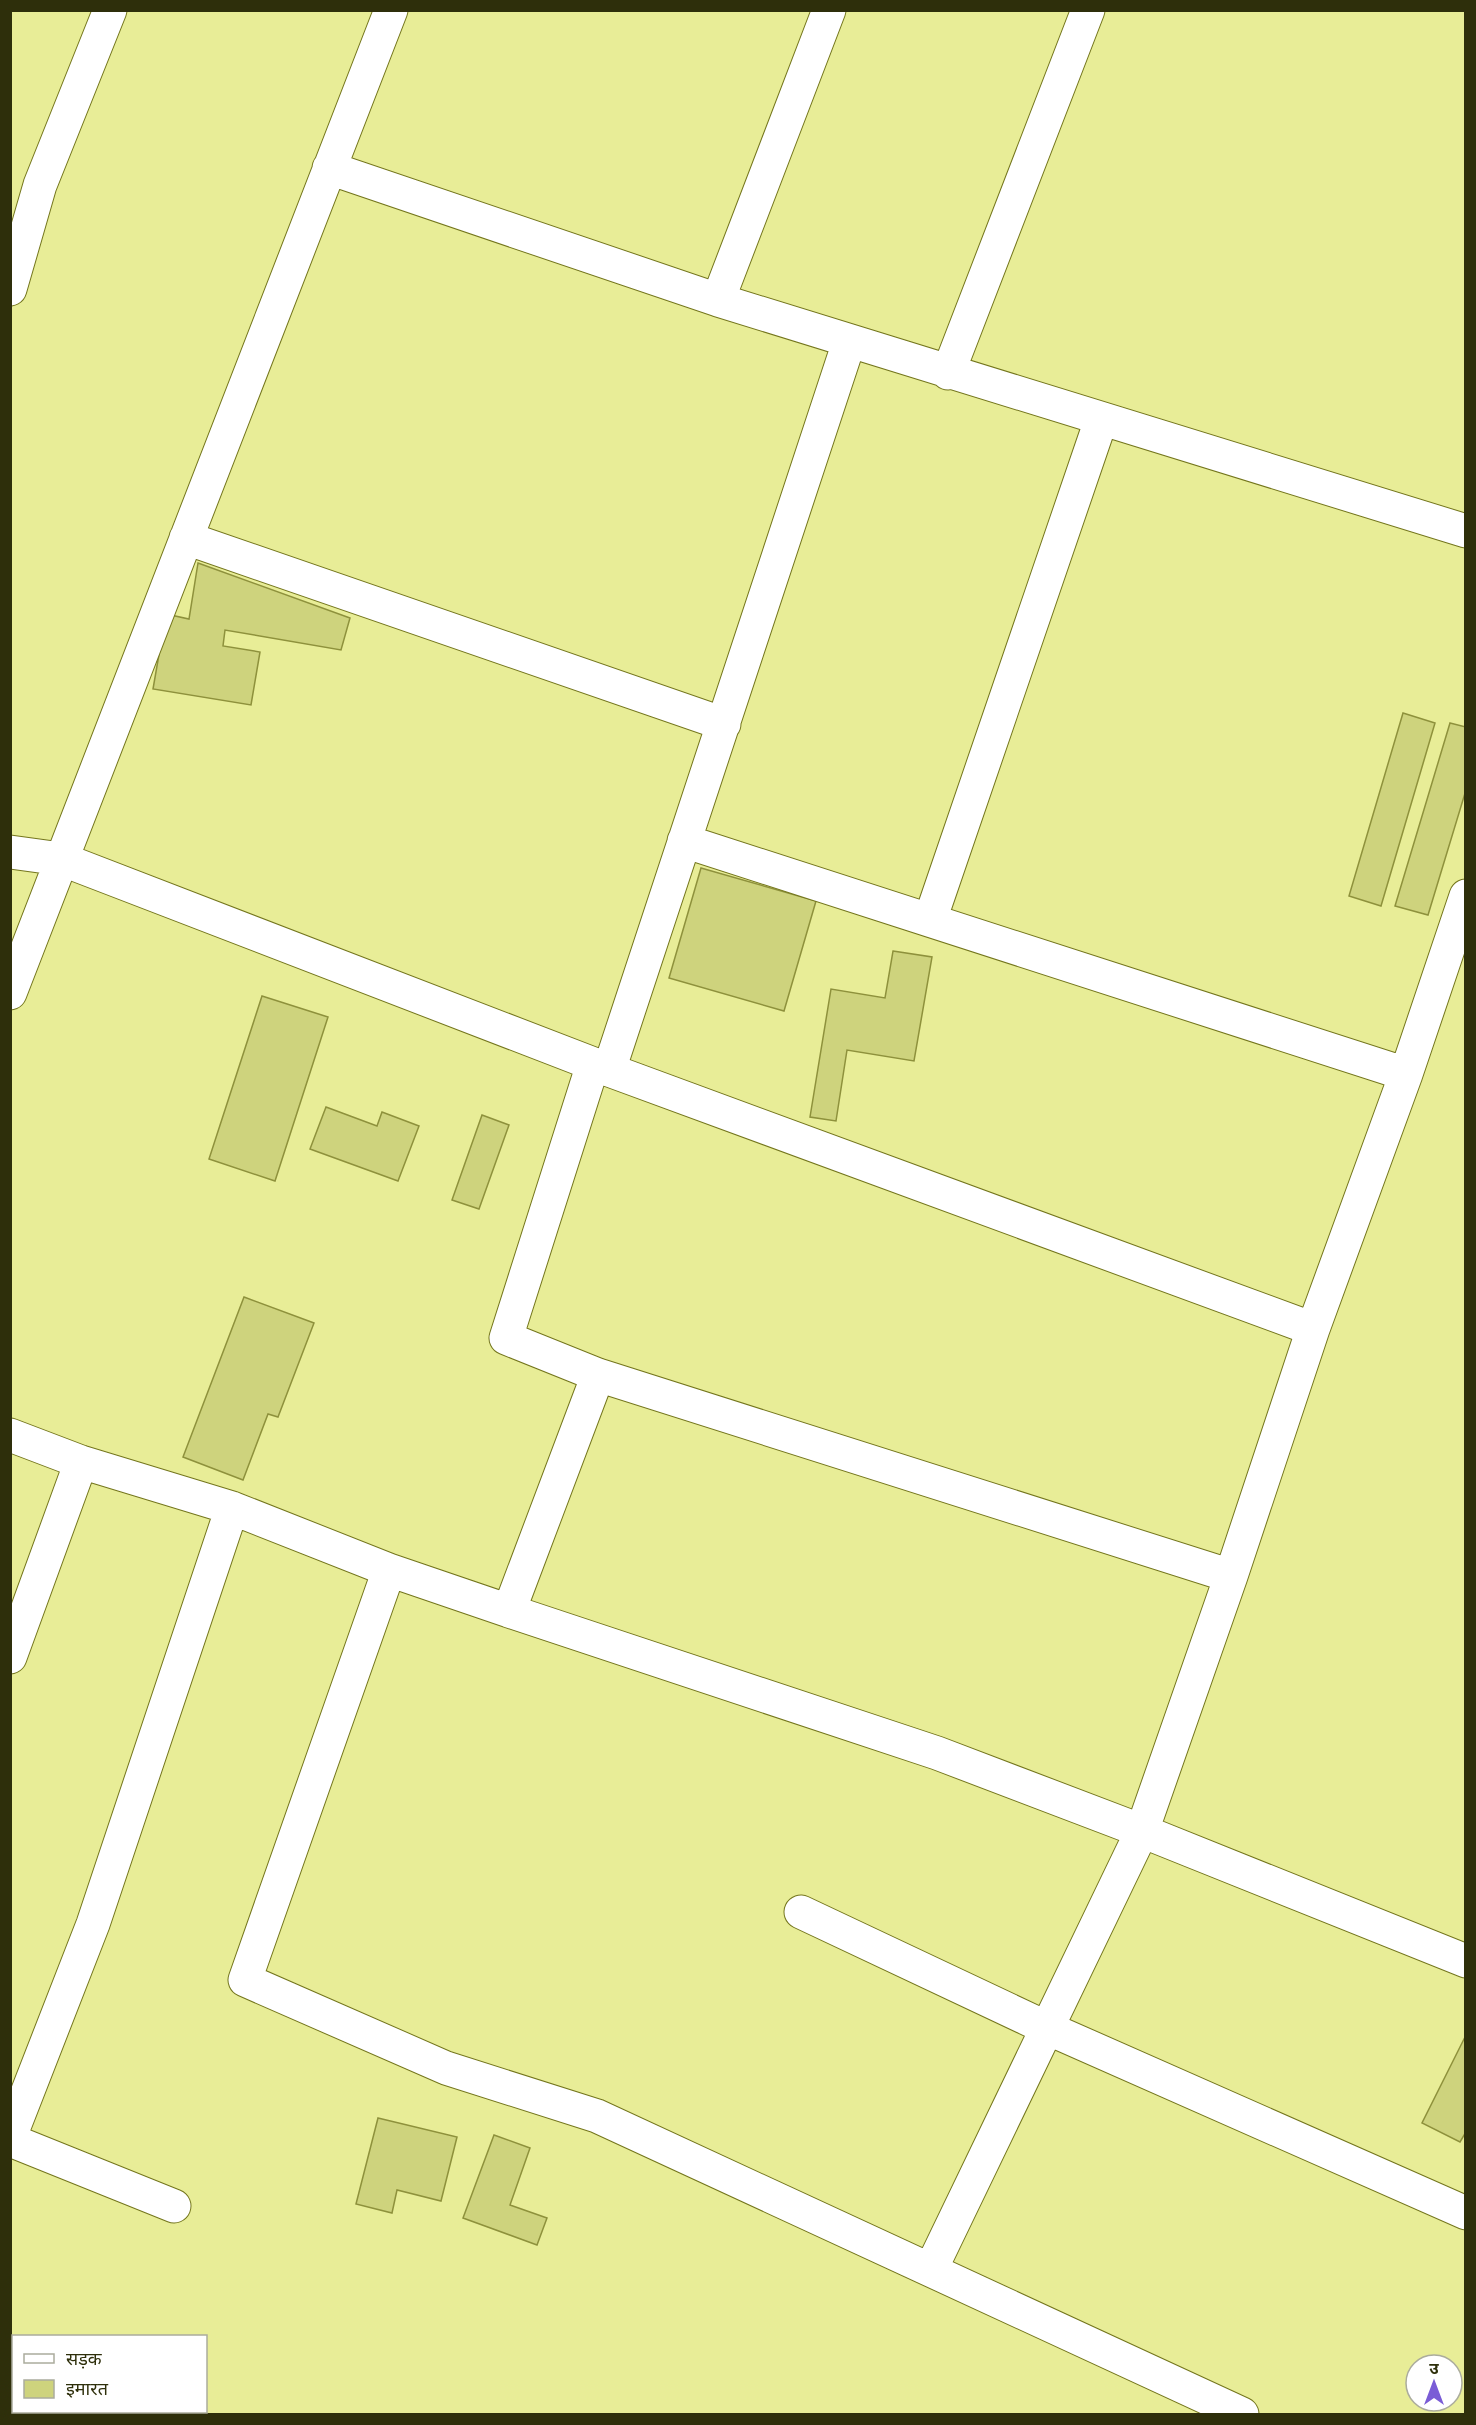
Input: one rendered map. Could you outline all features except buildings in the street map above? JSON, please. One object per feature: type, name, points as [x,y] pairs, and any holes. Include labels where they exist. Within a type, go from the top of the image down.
[{"type":"street","points":[[10,289],[40,185],[110,10]]},
{"type":"street","points":[[10,993],[390,10]]},
{"type":"street","points":[[718,300],[829,10]]},
{"type":"street","points":[[948,373],[1088,10]]},
{"type":"street","points":[[329,168],[849,342],[1466,531]]},
{"type":"street","points":[[849,342],[684,841],[601,1067],[506,1338],[598,1375],[1231,1576]]},
{"type":"street","points":[[930,920],[1101,420]]},
{"type":"street","points":[[186,538],[724,724]]},
{"type":"street","points":[[684,841],[1406,1074]]},
{"type":"street","points":[[10,852],[61,859],[601,1067],[1313,1329]]},
{"type":"street","points":[[931,2269],[1142,1831],[1231,1576],[1313,1329],[1406,1074],[1466,896]]},
{"type":"street","points":[[509,1611],[598,1375]]},
{"type":"street","points":[[10,1435],[81,1462],[231,1508],[389,1570],[938,1753],[1142,1831],[1466,1961]]},
{"type":"street","points":[[10,1657],[81,1462]]},
{"type":"street","points":[[174,2206],[10,2139],[93,1924],[231,1508]]},
{"type":"street","points":[[389,1570],[245,1980],[446,2068],[597,2116],[1242,2415]]},
{"type":"street","points":[[801,1912],[1047,2028],[1466,2213]]}]
